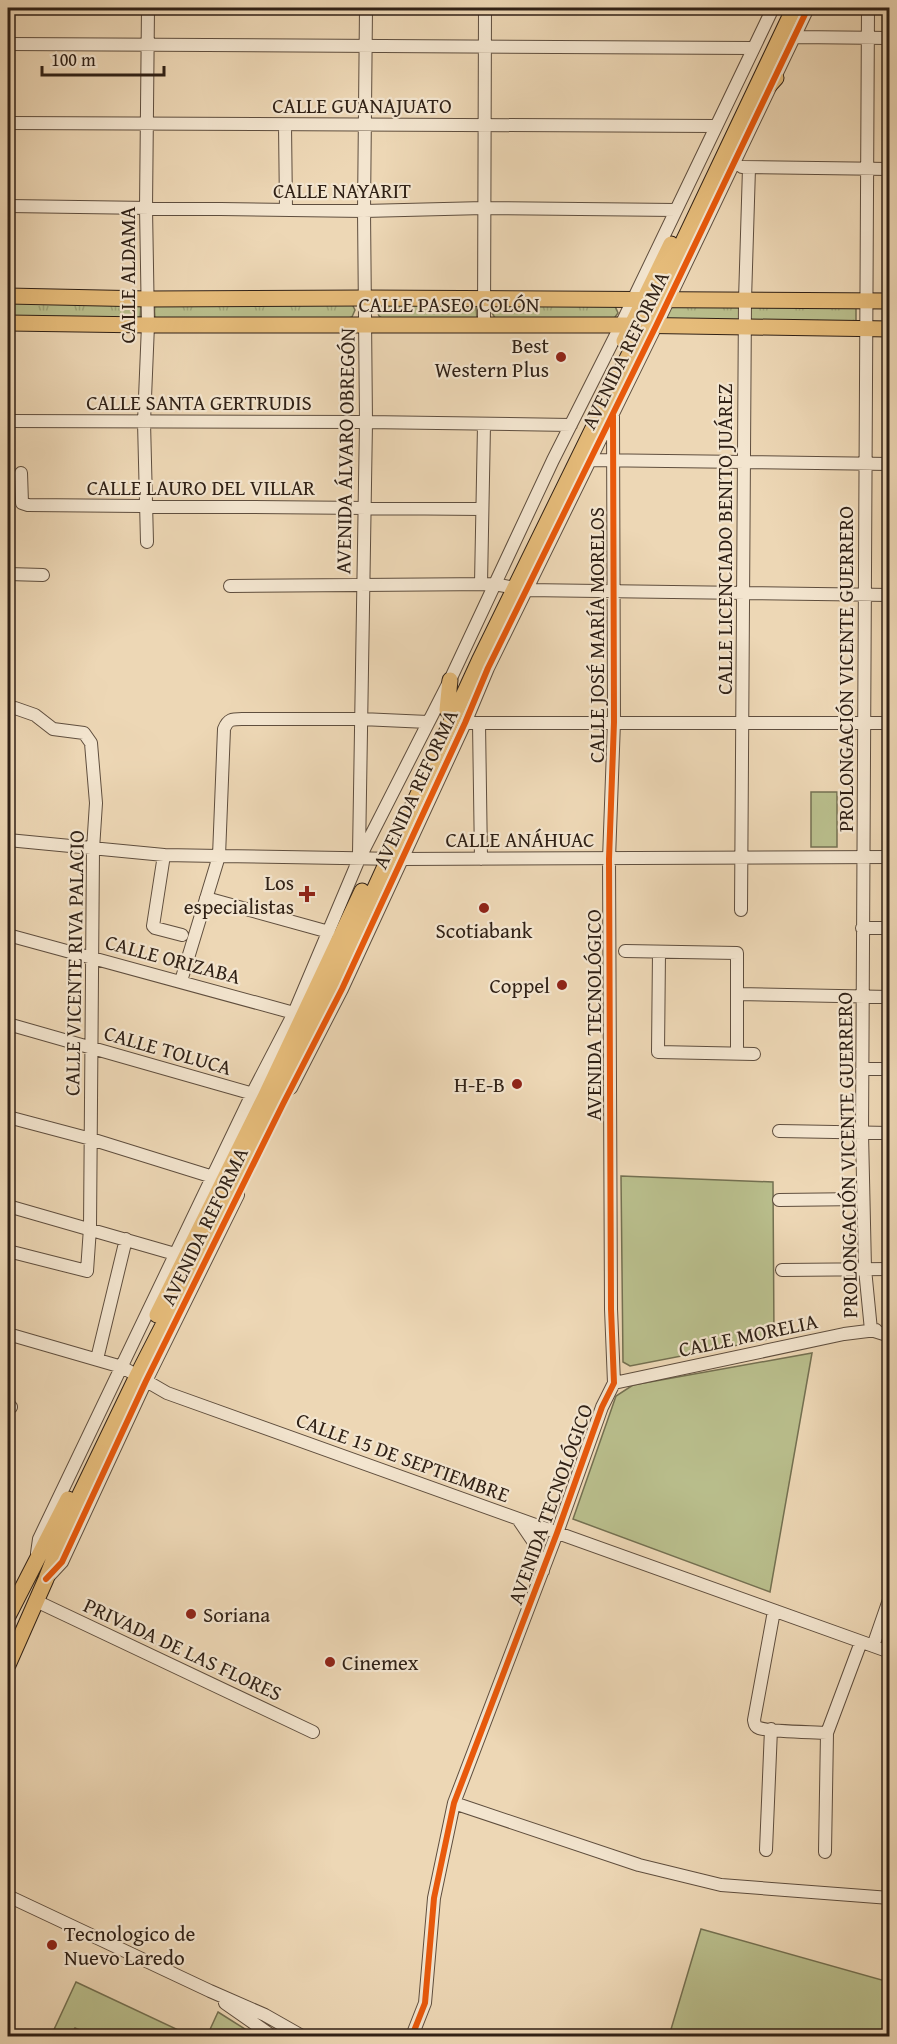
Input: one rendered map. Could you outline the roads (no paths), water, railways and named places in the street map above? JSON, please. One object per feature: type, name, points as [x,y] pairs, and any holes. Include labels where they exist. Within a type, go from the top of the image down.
[{"type":"main road","name":"AVENIDA REFORMA","points":[[8,1616],[36,1557],[134,1374],[388,859],[452,709],[650,300],[785,8]]},
{"type":"main road","name":"AVENIDA REFORMA","points":[[650,300],[794,8]]},
{"type":"main road","points":[[745,111],[776,78]]},
{"type":"main road","name":"CALLE PASEO COLÓN","points":[[8,297],[890,301]]},
{"type":"main road","name":"CALLE PASEO COLÓN","points":[[8,323],[638,325],[890,329]]},
{"type":"main road","points":[[452,709],[488,668]]},
{"type":"main road","points":[[450,680],[452,709]]},
{"type":"main road","name":"AVENIDA REFORMA","points":[[269,1099],[314,994],[388,859]]},
{"type":"main road","points":[[294,1013],[304,1006],[314,994]]},
{"type":"main road","name":"AVENIDA REFORMA","points":[[8,1665],[46,1579],[74,1507],[134,1374]]},
{"type":"street","name":"CALLE ALDAMA","points":[[147,542],[144,422],[148,325],[148,8]]},
{"type":"street","name":"AVENIDA ÁLVARO OBREGÓN","points":[[359,859],[366,422],[364,210],[366,8]]},
{"type":"street","points":[[484,325],[485,8]]},
{"type":"street","name":"AVENIDA REFORMA","points":[[650,300],[676,210],[773,8]]},
{"type":"street","name":"AVENIDA REFORMA","points":[[388,859],[465,723],[488,668],[512,621],[510,587],[571,425],[638,325],[650,300],[731,167],[808,8]]},
{"type":"street","name":"PROLONGACIÓN VICENTE GUERRERO","points":[[868,8],[861,997],[865,1269],[871,1330]]},
{"type":"street","points":[[795,37],[890,38]]},
{"type":"street","points":[[8,44],[753,48]]},
{"type":"street","name":"CALLE GUANAJUATO","points":[[8,123],[716,126]]},
{"type":"street","points":[[285,125],[286,209]]},
{"type":"street","points":[[731,167],[890,169]]},
{"type":"street","name":"CALLE LICENCIADO BENITO JUÁREZ","points":[[741,910],[745,300],[749,168]]},
{"type":"street","name":"CALLE NAYARIT","points":[[8,206],[364,210],[484,208],[676,210]]},
{"type":"street","name":"AVENIDA REFORMA","points":[[134,1374],[175,1254],[213,1177],[269,1099],[294,1013],[359,859],[450,680],[589,460],[613,412],[638,325]]},
{"type":"street","name":"CALLE JOSÉ MARÍA MORELOS","points":[[609,859],[614,722],[613,412]]},
{"type":"street","name":"CALLE SANTA GERTRUDIS","points":[[8,421],[571,425]]},
{"type":"street","points":[[481,584],[484,425]]},
{"type":"street","points":[[589,460],[890,464]]},
{"type":"street","name":"CALLE LAURO DEL VILLAR","points":[[21,473],[22,503],[28,506],[482,509]]},
{"type":"street","points":[[8,574],[43,575]]},
{"type":"street","points":[[230,586],[481,584],[615,592],[890,595]]},
{"type":"street","name":"CALLE VICENTE RIVA PALACIO","points":[[8,1251],[87,1271],[90,1228],[93,849],[96,803],[91,743],[84,733],[53,729],[35,716],[15,708]]},
{"type":"street","points":[[181,981],[219,856],[226,723],[232,719],[361,719],[428,723]]},
{"type":"street","points":[[465,723],[890,723]]},
{"type":"street","points":[[479,723],[481,859]]},
{"type":"street","name":"CALLE ANÁHUAC","points":[[8,840],[164,855],[359,859],[890,857]]},
{"type":"street","points":[[164,855],[153,926],[182,935]]},
{"type":"street","name":"AVENIDA TECNOLÓGICO","points":[[412,2037],[425,2003],[434,1898],[454,1803],[543,1571],[602,1407],[614,1383],[610,1309],[609,859]]},
{"type":"street","points":[[206,898],[329,932]]},
{"type":"street","points":[[862,928],[890,928]]},
{"type":"street","name":"CALLE ORIZABA","points":[[8,935],[294,1013]]},
{"type":"street","points":[[625,951],[737,953],[738,1054]]},
{"type":"street","points":[[659,952],[658,1052],[754,1054]]},
{"type":"street","points":[[737,994],[890,997]]},
{"type":"street","name":"CALLE TOLUCA","points":[[8,1024],[269,1099]]},
{"type":"street","points":[[862,1069],[890,1069]]},
{"type":"street","points":[[8,1117],[91,1139],[213,1177]]},
{"type":"street","points":[[779,1131],[890,1133]]},
{"type":"street","points":[[779,1200],[863,1199]]},
{"type":"street","points":[[8,1206],[175,1254]]},
{"type":"street","points":[[97,1359],[126,1239]]},
{"type":"street","points":[[782,1270],[890,1269]]},
{"type":"street","name":"CALLE MORELIA","points":[[614,1383],[871,1330],[890,1329]]},
{"type":"street","points":[[871,1330],[890,1336]]},
{"type":"street","name":"CALLE 15 DE SEPTIEMBRE","points":[[8,1334],[97,1359],[134,1374],[166,1394],[890,1652]]},
{"type":"street","points":[[518,1519],[533,1541],[543,1571]]},
{"type":"street","points":[[825,1852],[827,1733],[890,1597]]},
{"type":"street","name":"PRIVADA DE LAS FLORES","points":[[36,1601],[313,1732]]},
{"type":"street","points":[[774,1611],[754,1720],[755,1725],[759,1728],[827,1733]]},
{"type":"street","points":[[766,1850],[771,1729]]},
{"type":"street","points":[[454,1803],[639,1865],[721,1885],[890,1898]]},
{"type":"street","points":[[8,1896],[265,2015],[302,2037]]},
{"type":"street","points":[[210,1991],[272,2037]]},
{"type":"place","name":"Best Western Plus","points":[[561,357]]},
{"type":"place","name":"Los especialistas","points":[[307,894]]},
{"type":"place","name":"Scotiabank","points":[[484,908]]},
{"type":"place","name":"Coppel","points":[[562,985]]},
{"type":"place","name":"H-E-B","points":[[517,1084]]},
{"type":"place","name":"Soriana","points":[[191,1614]]},
{"type":"place","name":"Cinemex","points":[[330,1662]]},
{"type":"place","name":"Tecnologico de Nuevo Laredo","points":[[52,1945]]}]
